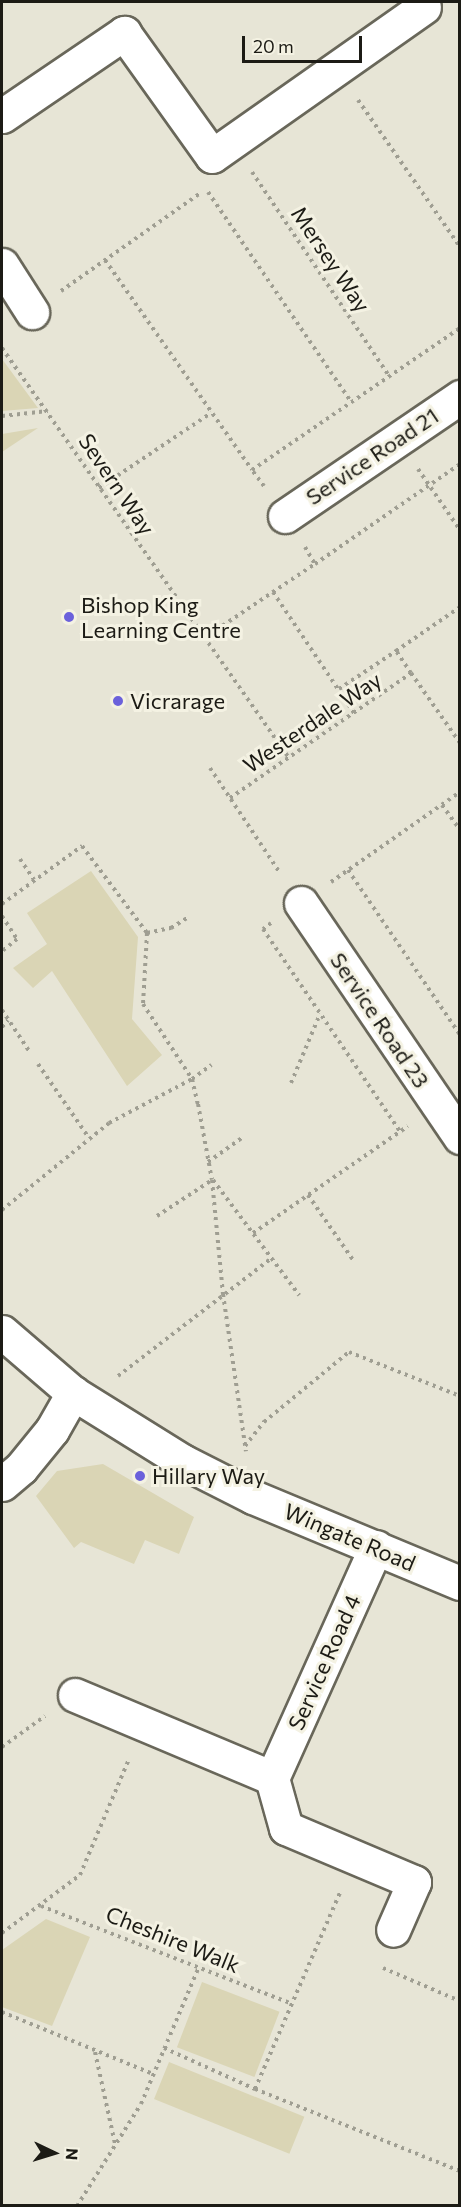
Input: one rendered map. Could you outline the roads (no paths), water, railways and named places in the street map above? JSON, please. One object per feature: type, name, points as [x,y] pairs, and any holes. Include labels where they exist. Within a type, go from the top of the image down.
[{"type":"street","points":[[2,116],[124,33],[212,156],[424,7]]},
{"type":"street","points":[[2,265],[32,312]]},
{"type":"street","name":"Service Road 21","points":[[285,516],[459,397]]},
{"type":"street","name":"Service Road 23","points":[[301,903],[459,1137]]},
{"type":"street","name":"Wingate Road","points":[[2,1332],[80,1396],[184,1462],[253,1497],[459,1583]]},
{"type":"street","points":[[2,1484],[21,1467],[80,1396]]},
{"type":"street","name":"Service Road 4","points":[[272,1778],[376,1547]]},
{"type":"street","points":[[75,1695],[145,1722],[272,1778],[286,1828],[414,1882],[393,1930]]},
{"type":"place","name":"Bishop King Learning Centre","points":[[69,617]]},
{"type":"place","name":"Vicrarage","points":[[118,701]]},
{"type":"place","name":"Hillary Way","points":[[140,1476]]}]
